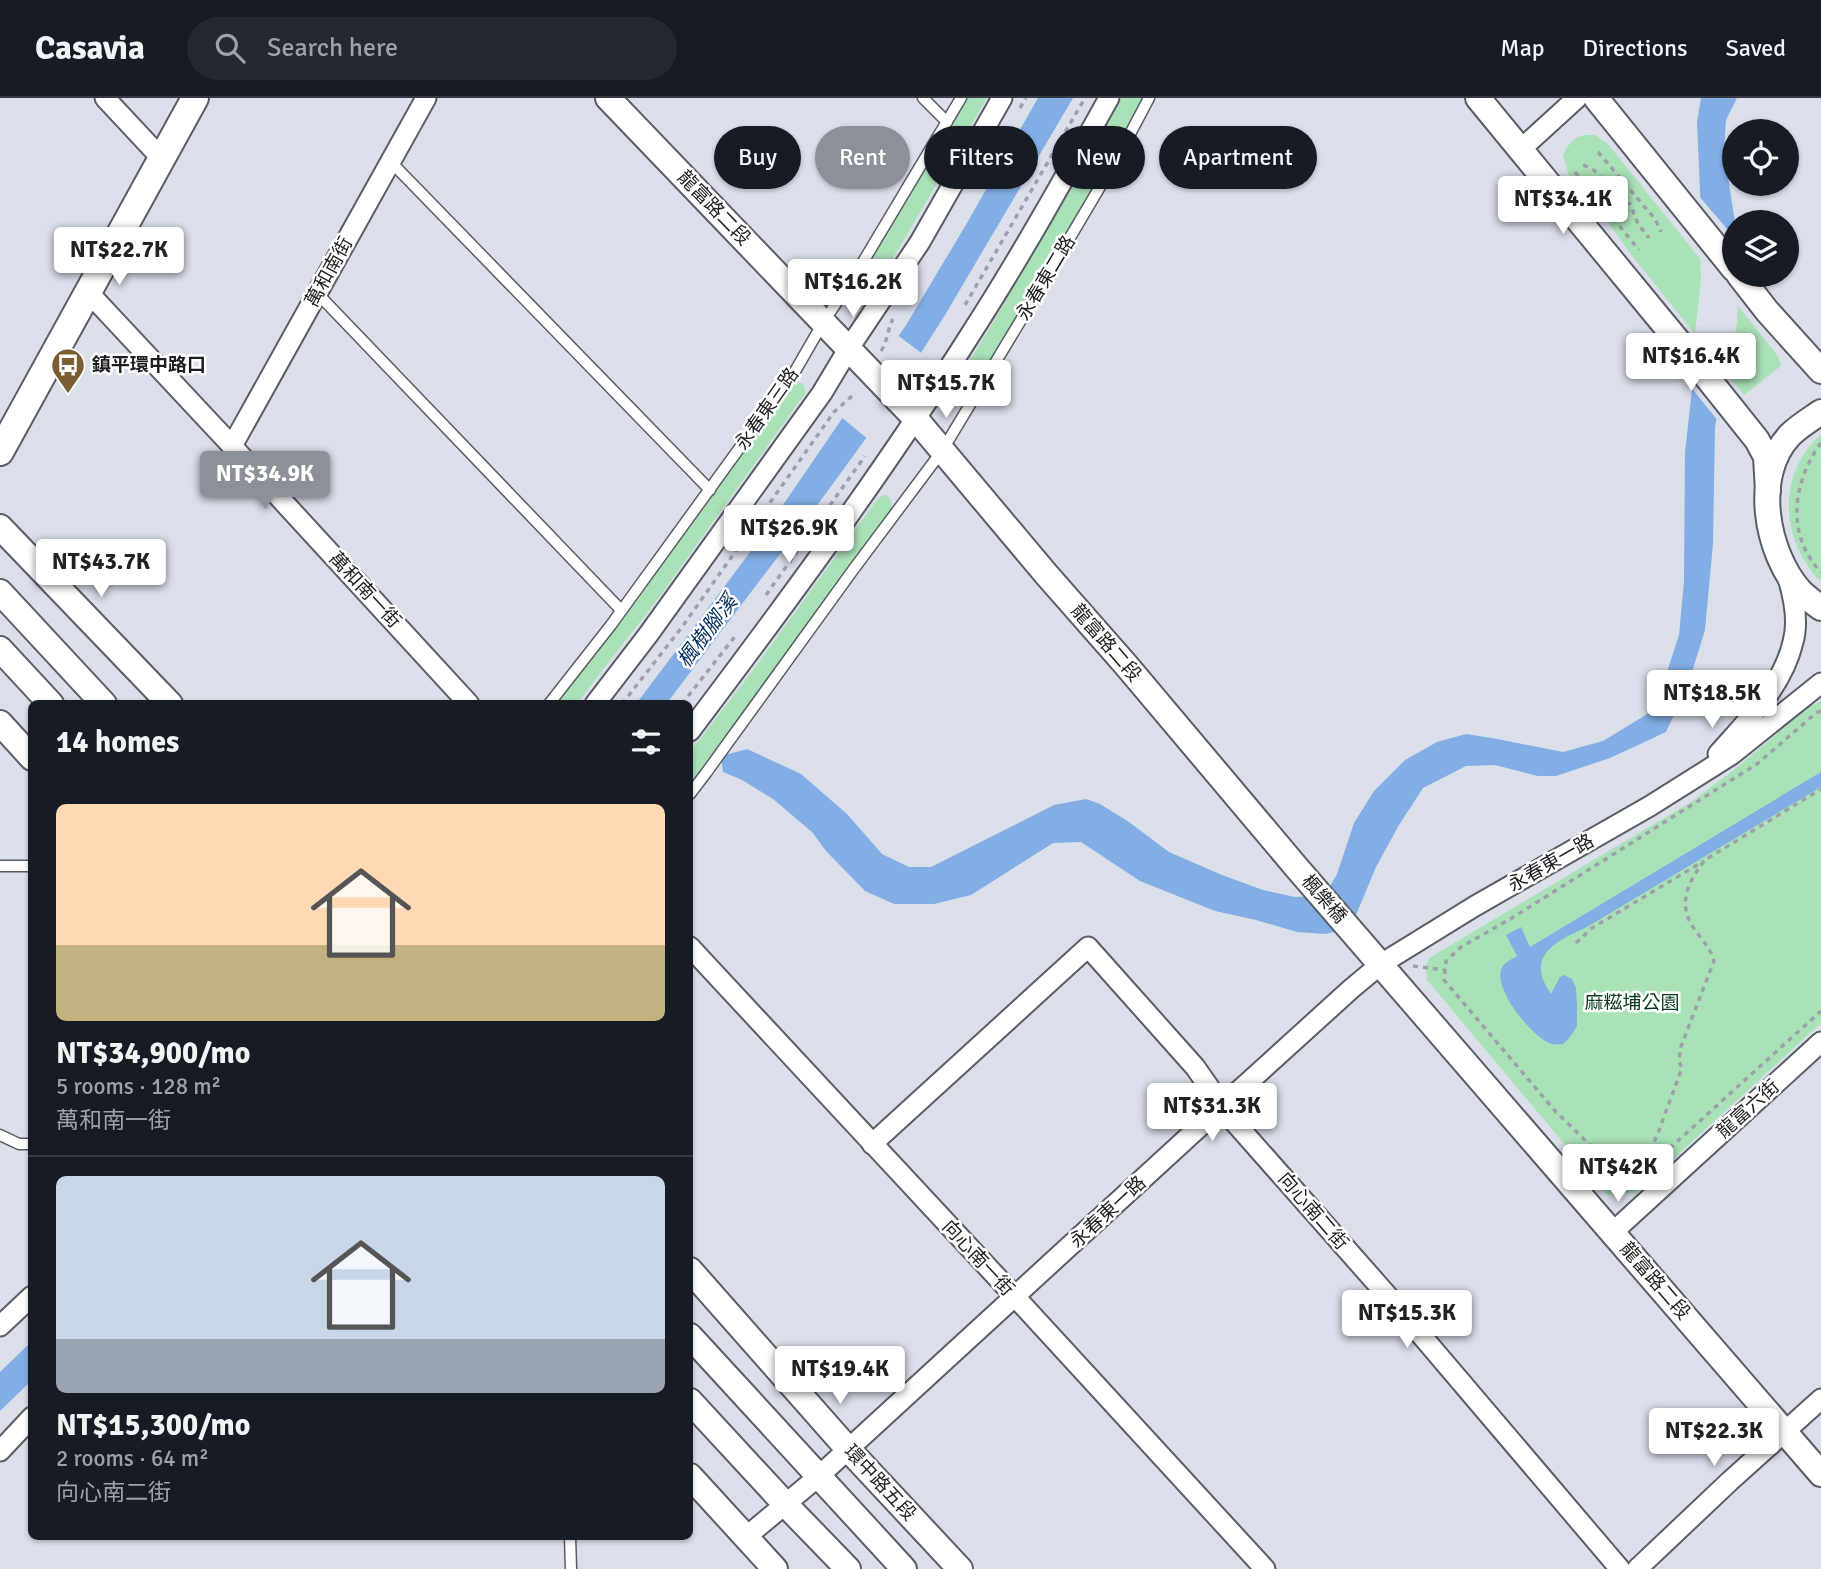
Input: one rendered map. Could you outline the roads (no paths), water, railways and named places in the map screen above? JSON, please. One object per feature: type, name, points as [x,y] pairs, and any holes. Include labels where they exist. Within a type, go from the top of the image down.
[{"type":"main road","points":[[0,452],[195,98]]},
{"type":"street","points":[[104,98],[162,159]]},
{"type":"street","name":"萬和南街","points":[[232,446],[426,98]]},
{"type":"street","name":"龍富路二段","points":[[608,98],[915,418],[1297,868]]},
{"type":"street","name":"永春東三路","points":[[598,700],[822,393],[920,242],[1002,98]]},
{"type":"street","name":"永春東二路","points":[[693,727],[828,545],[973,332],[1109,98]]},
{"type":"street","points":[[1478,98],[1757,440],[1766,457],[1769,522],[1781,561],[1800,591],[1821,608]]},
{"type":"street","points":[[1520,150],[1577,98]]},
{"type":"street","points":[[1596,98],[1722,253]]},
{"type":"street","points":[[1749,287],[1821,371]]},
{"type":"street","name":"萬和南一街","points":[[89,293],[465,700]]},
{"type":"street","points":[[1768,491],[1772,466],[1782,446],[1791,434],[1821,412]]},
{"type":"street","points":[[0,527],[166,700]]},
{"type":"street","name":"永春東一路","points":[[1699,775],[1748,720],[1776,682],[1788,659],[1794,640],[1795,617],[1787,571]]},
{"type":"street","points":[[0,592],[100,700]]},
{"type":"street","points":[[0,649],[47,700]]},
{"type":"street","name":"永春東一路","points":[[746,1537],[848,1450],[1221,1107],[1381,964],[1475,906],[1650,806],[1731,755],[1821,683]]},
{"type":"street","points":[[0,723],[28,754]]},
{"type":"street","name":"楓樂橋","points":[[1297,868],[1350,929]]},
{"type":"street","name":"龍富路二段","points":[[1350,929],[1821,1474]]},
{"type":"street","name":"向心南二街","points":[[872,1144],[1088,947],[1195,1067],[1221,1107],[1387,1295],[1620,1569]]},
{"type":"street","name":"向心南一街","points":[[693,950],[1265,1569]]},
{"type":"street","name":"龍富六街","points":[[1612,1232],[1821,1042]]},
{"type":"street","name":"環中路五段","points":[[693,1273],[848,1450],[960,1569]]},
{"type":"street","points":[[0,1325],[28,1300]]},
{"type":"street","name":"環中路五段","points":[[693,1339],[904,1569]]},
{"type":"street","points":[[1637,1569],[1821,1399]]},
{"type":"street","points":[[693,1404],[848,1569]]},
{"type":"street","points":[[0,1451],[28,1422]]},
{"type":"street","points":[[693,1479],[775,1569]]},
{"type":"lane","points":[[923,98],[947,122]]},
{"type":"lane","name":"永春東三路","points":[[552,700],[794,373],[961,98]]},
{"type":"lane","name":"永春東二路","points":[[693,790],[942,451],[1120,153],[1149,98]]},
{"type":"lane","points":[[390,161],[710,490]]},
{"type":"lane","points":[[317,293],[621,610]]},
{"type":"lane","points":[[0,866],[28,866]]},
{"type":"lane","points":[[0,1135],[19,1144],[28,1144]]},
{"type":"lane","points":[[570,1540],[571,1569]]},
{"type":"water","points":[[1038,98],[1073,98],[1056,126],[1052,126],[1052,134],[1038,157],[1038,126],[1022,126]]},
{"type":"water","points":[[1701,98],[1737,98],[1726,119],[1722,119],[1722,196],[1731,196],[1733,210],[1722,210],[1722,287],[1734,287],[1734,322],[1715,427],[1713,544],[1705,630],[1688,685],[1666,732],[1610,758],[1556,776],[1538,776],[1495,765],[1466,766],[1423,788],[1376,867],[1356,915],[1341,930],[1326,934],[1297,932],[1215,911],[1140,881],[1081,842],[1053,843],[971,895],[934,904],[894,904],[865,891],[826,851],[812,832],[773,799],[723,772],[721,756],[747,749],[801,774],[847,814],[882,854],[909,867],[931,867],[1054,805],[1086,799],[1100,804],[1129,822],[1169,852],[1222,875],[1263,890],[1295,897],[1316,896],[1330,886],[1337,874],[1354,823],[1374,791],[1405,760],[1437,742],[1466,734],[1563,752],[1603,741],[1649,713],[1665,678],[1679,635],[1684,581],[1685,452],[1704,281],[1697,122]]},
{"type":"water","name":"楓樹腳溪","points":[[986,189],[1019,189],[945,315],[872,430],[824,496],[669,700],[639,700],[757,543],[906,325]]},
{"type":"water","points":[[1821,772],[1821,787],[1555,944],[1542,960],[1544,981],[1551,994],[1560,977],[1564,975],[1572,979],[1576,988],[1577,1026],[1563,1044],[1552,1044],[1526,1024],[1509,1001],[1500,979],[1503,965],[1517,956],[1506,935],[1521,927],[1530,947]]},
{"type":"water","points":[[28,1345],[28,1384],[0,1411],[0,1372]]},
{"type":"place","name":"鎮平環中路口","points":[[68,395]]},
{"type":"park label","name":"麻糍埔公園","points":[[1632,1003]]}]
